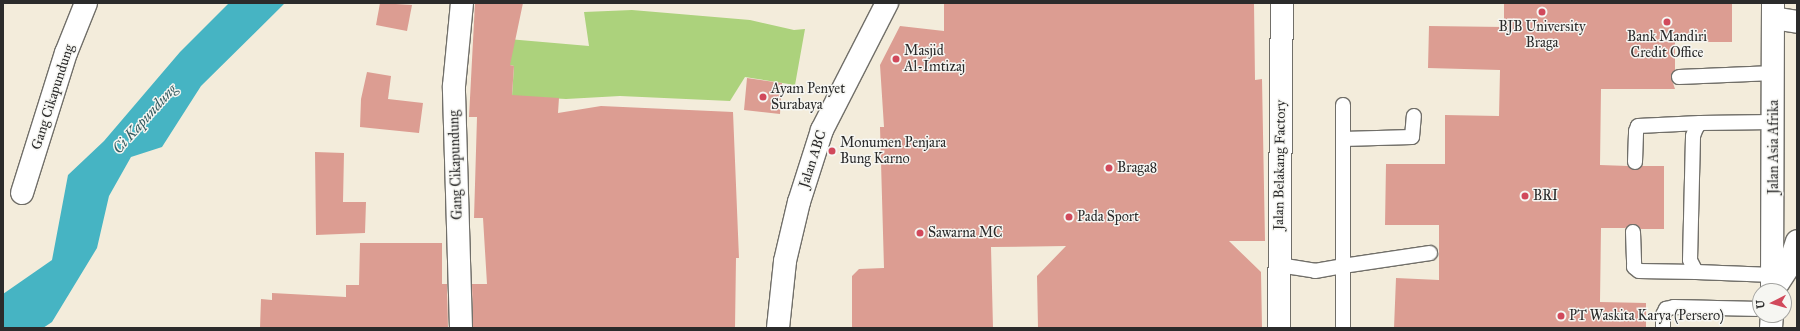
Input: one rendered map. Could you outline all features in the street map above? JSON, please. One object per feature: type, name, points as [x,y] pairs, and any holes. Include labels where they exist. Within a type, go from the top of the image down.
[{"type":"street","name":"Gang Cikapundung","points":[[22,193],[66,53],[86,3]]},
{"type":"street","name":"Gang Cikapundung","points":[[461,328],[454,86],[462,3]]},
{"type":"street","name":"Jalan ABC","points":[[778,328],[785,261],[799,202],[822,130],[887,3]]},
{"type":"street","name":"Jalan Belakang Factory","points":[[1279,328],[1282,3]]},
{"type":"street","points":[[1773,11],[1797,22]]},
{"type":"street","name":"Jalan Asia Afrika","points":[[1773,11],[1773,283]]},
{"type":"street","points":[[1775,283],[1788,266],[1797,241]]},
{"type":"lane","points":[[1679,77],[1774,73]]},
{"type":"lane","points":[[1343,105],[1343,328]]},
{"type":"lane","points":[[1343,139],[1412,137],[1414,116]]},
{"type":"lane","points":[[1635,162],[1636,131],[1638,126],[1774,122]]},
{"type":"lane","points":[[1696,272],[1690,260],[1693,136],[1700,123]]},
{"type":"lane","points":[[1633,232],[1634,267],[1639,270],[1696,272],[1756,283]]},
{"type":"lane","points":[[1279,265],[1315,271],[1430,253]]},
{"type":"lane","points":[[1663,328],[1663,315],[1666,309],[1674,307],[1752,308]]},
{"type":"green space","points":[[632,10],[750,20],[794,30],[805,29],[795,85],[745,77],[730,101],[620,96],[566,99],[512,96],[514,66],[482,58],[486,37],[589,46],[584,12]]},
{"type":"water","name":"Ci Kapundung","points":[[229,3],[285,3],[201,86],[162,147],[131,157],[109,196],[97,248],[52,322],[43,328],[3,328],[3,294],[52,260],[68,175],[104,141],[180,52]]},
{"type":"building","points":[[380,3],[412,5],[407,31],[376,25]]},
{"type":"building","points":[[475,3],[523,3],[510,65],[514,66],[512,95],[559,98],[558,113],[601,106],[733,112],[739,258],[736,258],[735,328],[473,328],[472,284],[487,284],[483,218],[474,218],[477,117],[469,117]]},
{"type":"building","points":[[944,3],[1254,3],[1255,80],[1262,79],[1265,241],[1229,241],[1261,272],[1262,328],[1038,328],[1037,276],[1066,246],[991,247],[993,328],[852,328],[852,276],[859,269],[884,268],[880,127],[884,127],[880,65],[900,26],[944,31]]},
{"type":"building","points":[[1504,3],[1732,3],[1732,42],[1675,42],[1675,70],[1671,77],[1675,89],[1601,89],[1600,165],[1628,166],[1635,170],[1642,166],[1664,166],[1664,229],[1641,229],[1633,224],[1625,228],[1601,228],[1600,302],[1646,303],[1646,328],[1394,328],[1396,278],[1439,280],[1439,225],[1385,225],[1386,164],[1445,164],[1445,115],[1499,116],[1500,70],[1428,68],[1429,26],[1504,27]]},
{"type":"building","points":[[367,72],[391,76],[388,99],[423,103],[419,133],[360,127],[361,99]]},
{"type":"building","points":[[747,78],[782,83],[780,114],[744,110]]},
{"type":"building","points":[[315,152],[344,153],[343,202],[366,202],[365,233],[316,235]]},
{"type":"building","points":[[360,243],[442,243],[442,284],[447,284],[448,328],[260,328],[261,299],[272,300],[272,293],[346,297],[346,285],[359,285]]},
{"type":"place","name":"BJB University Braga","points":[[1542,12]]},
{"type":"place","name":"Bank Mandiri Credit Office","points":[[1667,22]]},
{"type":"place","name":"Masjid Al-Imtizaj","points":[[896,59]]},
{"type":"place","name":"Ayam Penyet Surabaya","points":[[763,97]]},
{"type":"place","name":"Monumen Penjara Bung Karno","points":[[832,151]]},
{"type":"place","name":"Braga8","points":[[1109,168]]},
{"type":"place","name":"BRI","points":[[1525,196]]},
{"type":"place","name":"Pada Sport","points":[[1069,217]]},
{"type":"place","name":"Sawarna MC","points":[[920,233]]},
{"type":"place","name":"PT Waskita Karya (Persero)","points":[[1561,316]]}]
